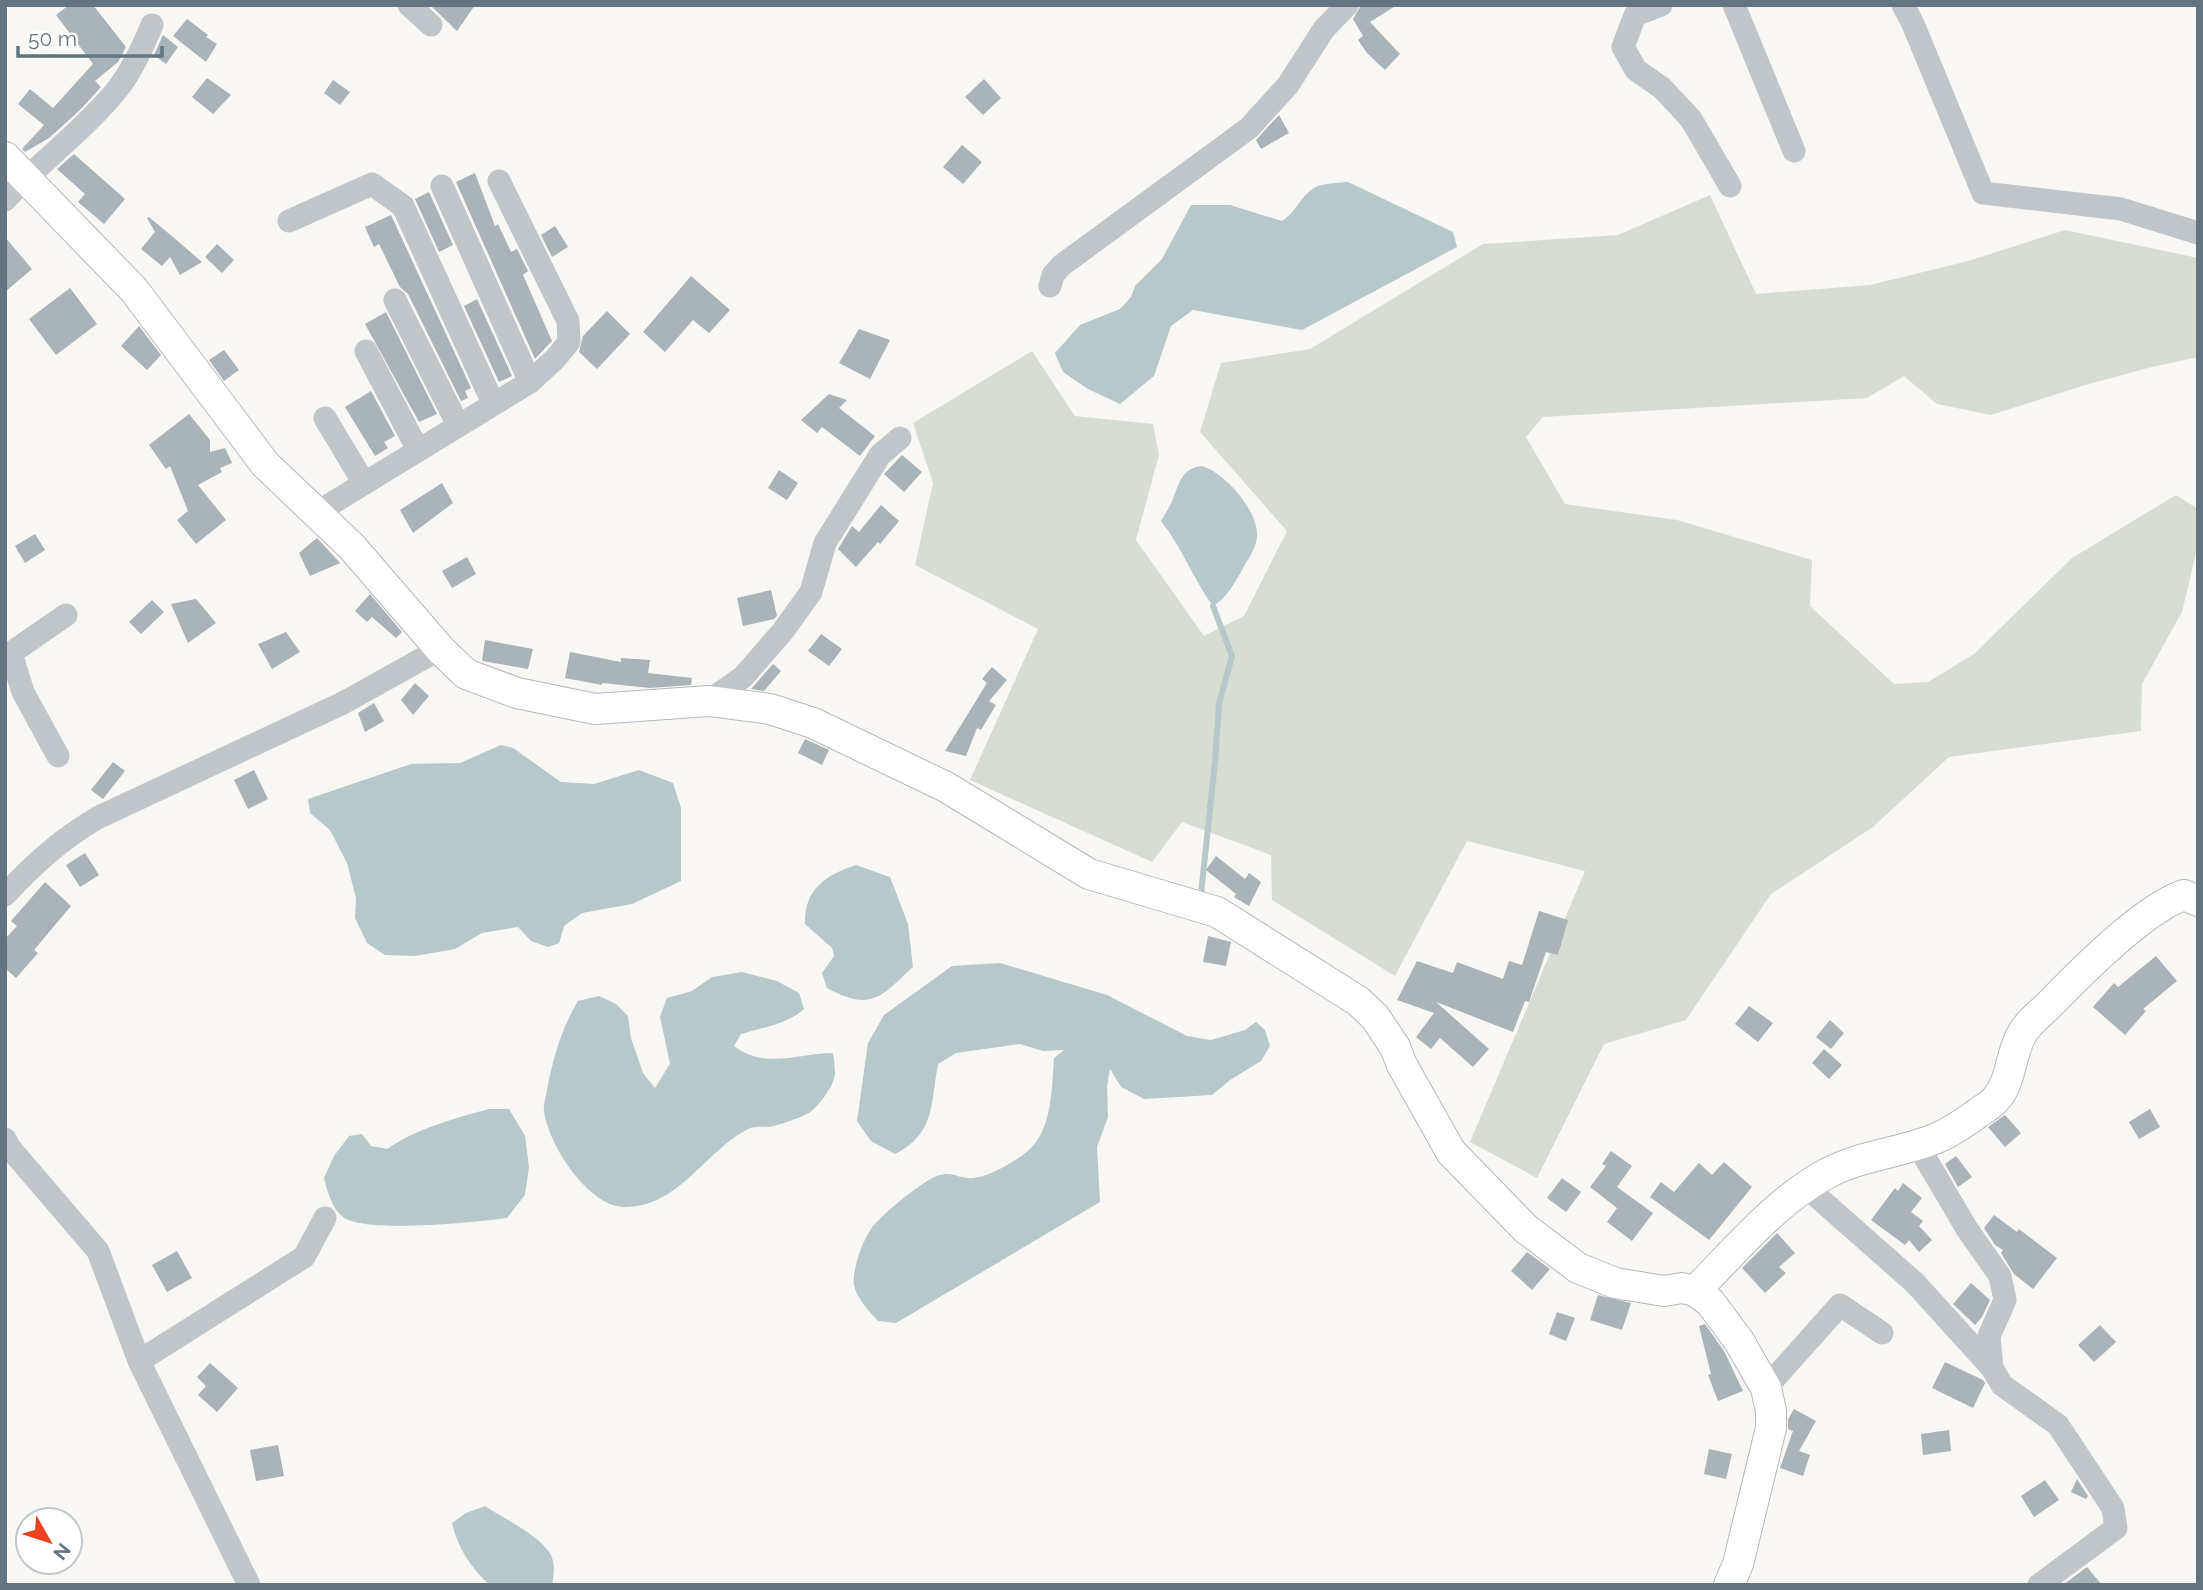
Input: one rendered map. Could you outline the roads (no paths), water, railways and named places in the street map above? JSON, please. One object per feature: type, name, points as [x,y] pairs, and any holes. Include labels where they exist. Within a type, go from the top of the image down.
[{"type":"main road","points":[[12,179],[134,290],[265,464],[352,547],[440,649],[466,674],[517,692],[595,709],[709,701],[770,709],[813,723],[946,787],[1089,874],[1217,912],[1358,1002],[1376,1017],[1395,1046],[1402,1065],[1451,1152],[1525,1229],[1578,1268],[1615,1283],[1664,1291],[1682,1288],[1695,1291],[1710,1301],[1739,1341],[1766,1388],[1771,1411],[1771,1428],[1738,1564],[1729,1585]]},
{"type":"main road","points":[[1695,1291],[1781,1205],[1805,1186],[1829,1172],[1879,1154],[1938,1138],[1995,1100],[2009,1078],[2012,1054],[2023,1031],[2063,991],[2137,923],[2170,900],[2184,895],[2198,901]]},
{"type":"street","points":[[409,5],[431,25]]},
{"type":"street","points":[[1050,286],[1053,275],[1062,265],[1249,128],[1287,85],[1324,29],[1347,5]]},
{"type":"street","points":[[1661,5],[1635,15],[1623,47],[1636,71],[1662,88],[1691,119],[1730,186]]},
{"type":"street","points":[[1734,5],[1794,151]]},
{"type":"street","points":[[1903,5],[1983,193],[2121,209],[2198,233]]},
{"type":"street","points":[[12,179],[90,120],[118,89],[139,56],[152,25]]},
{"type":"street","points":[[316,513],[530,382],[569,342],[568,321],[499,181]]},
{"type":"street","points":[[289,221],[372,184],[403,206],[493,403]]},
{"type":"street","points":[[442,186],[530,382]]},
{"type":"street","points":[[396,300],[458,425]]},
{"type":"street","points":[[366,351],[418,450]]},
{"type":"street","points":[[326,418],[364,483]]},
{"type":"street","points":[[709,701],[743,677],[783,631],[811,592],[825,543],[880,455],[900,438]]},
{"type":"street","points":[[58,757],[23,692],[10,653],[66,615]]},
{"type":"street","points":[[5,895],[64,838],[97,818],[343,703],[440,649]]},
{"type":"street","points":[[5,1139],[98,1251],[139,1361],[249,1585]]},
{"type":"street","points":[[1917,1144],[1967,1229],[2000,1276],[2005,1300],[1989,1336],[1992,1368]]},
{"type":"street","points":[[1805,1186],[1914,1283],[1992,1368],[2002,1385],[2058,1425],[2113,1508],[2116,1528],[2039,1585]]},
{"type":"street","points":[[139,1361],[304,1257],[326,1218]]},
{"type":"street","points":[[1766,1388],[1840,1305],[1882,1333]]},
{"type":"waterway","points":[[1201,894],[1219,704],[1232,656],[1213,606]]}]
